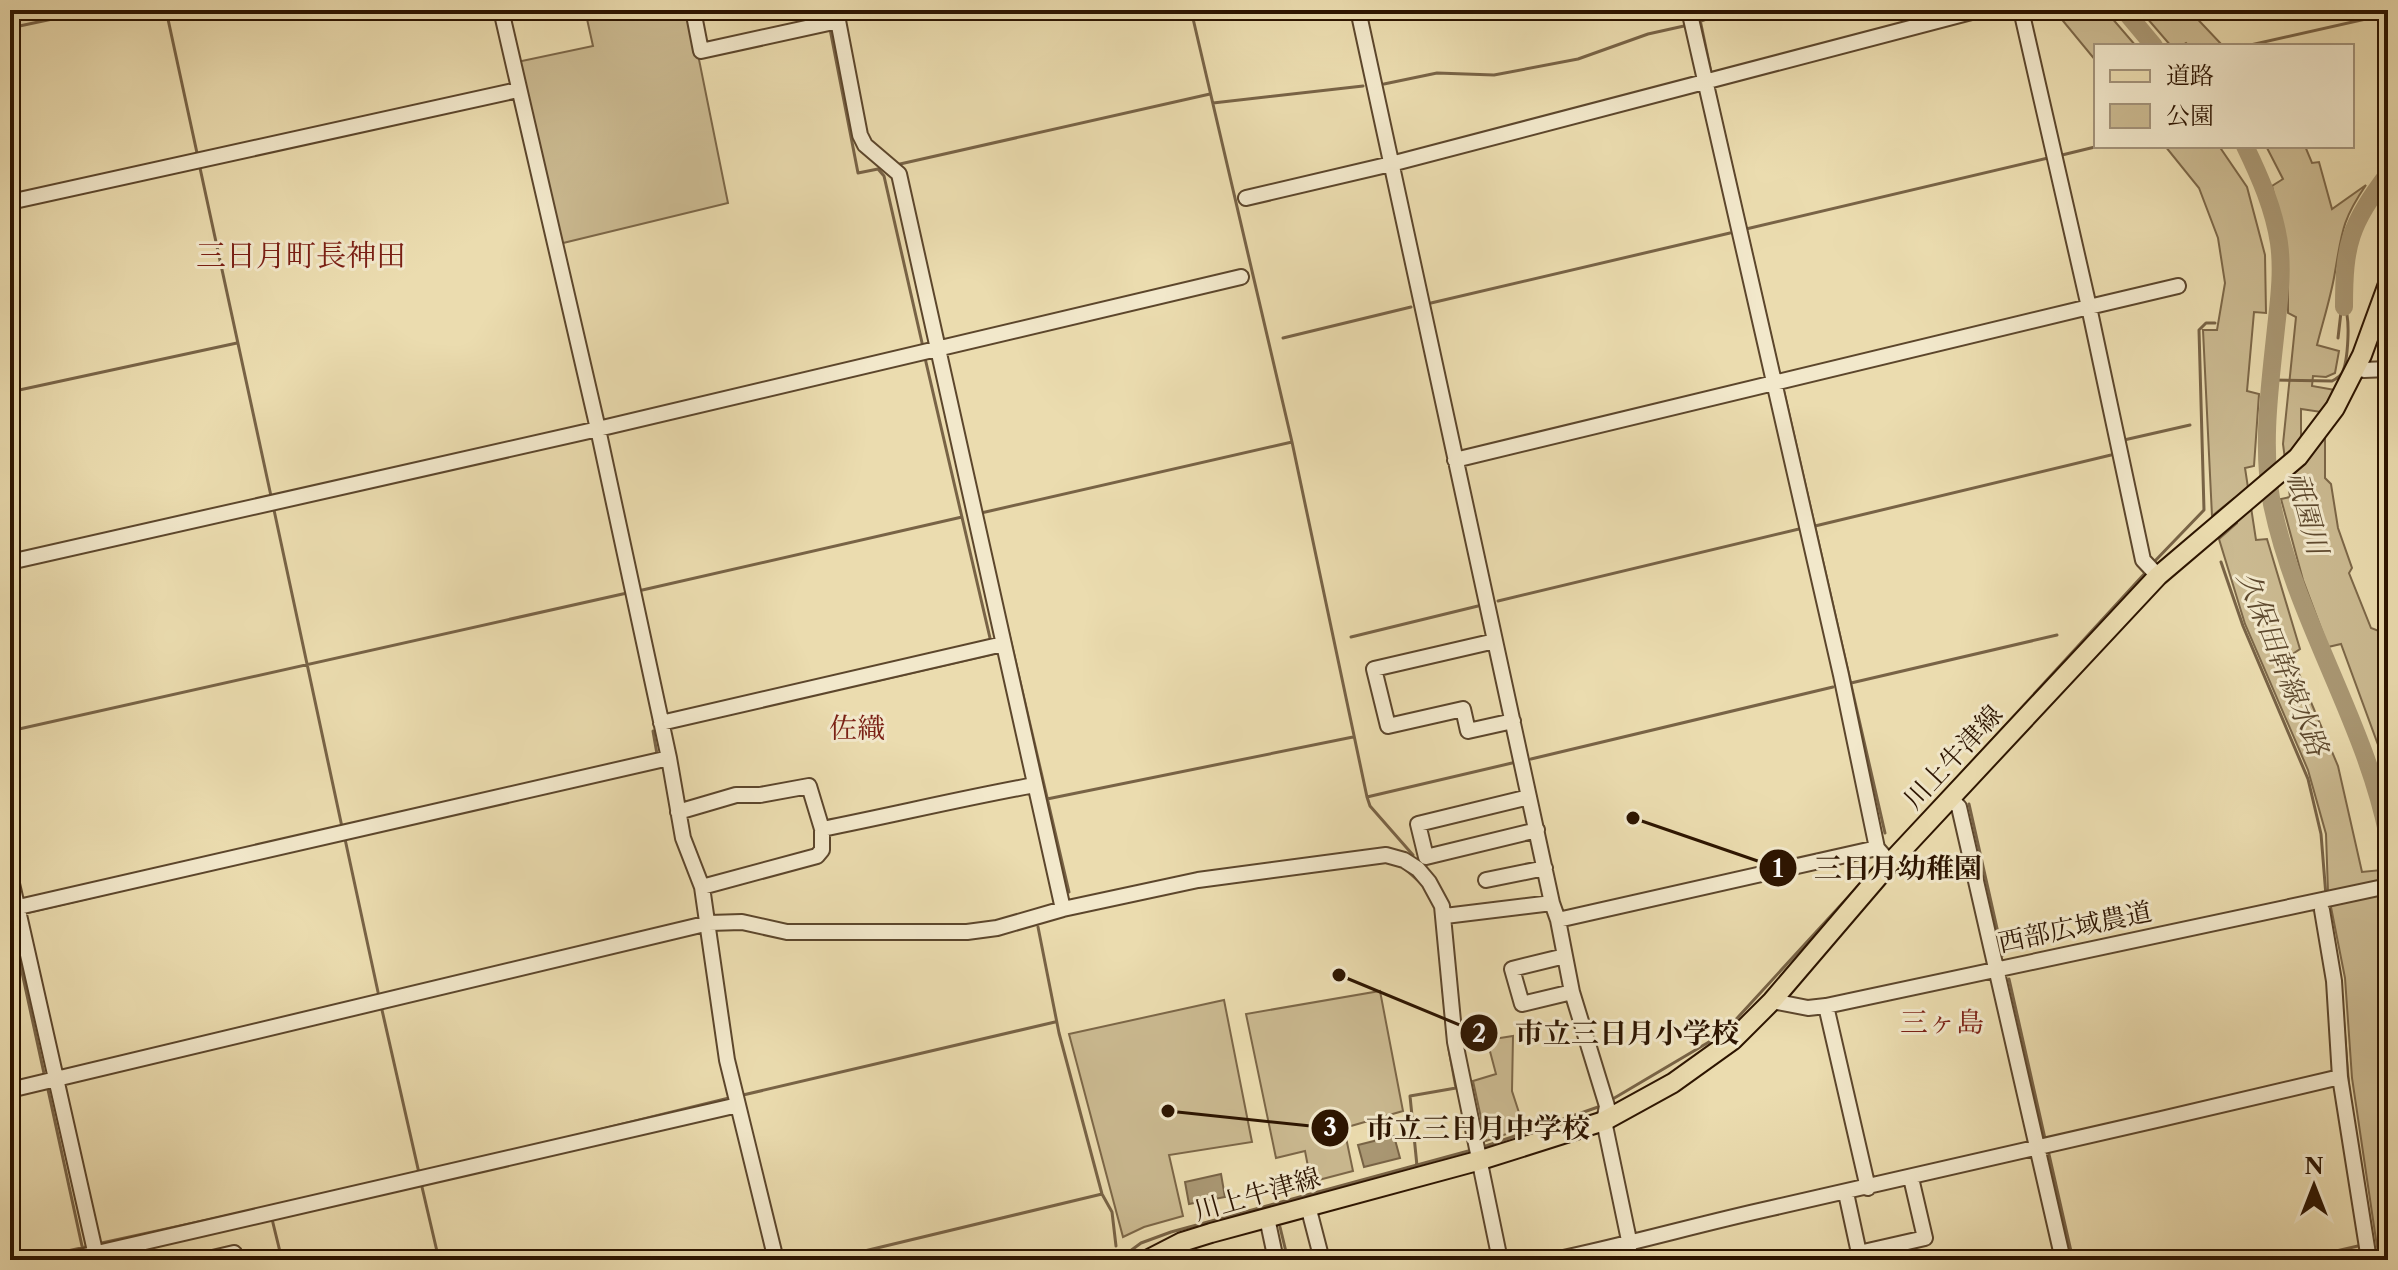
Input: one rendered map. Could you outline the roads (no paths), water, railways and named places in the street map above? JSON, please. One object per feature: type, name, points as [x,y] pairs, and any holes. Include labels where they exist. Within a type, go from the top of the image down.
[{"type":"main road","name":"川上牛津線","points":[[1147,1260],[1182,1242],[1308,1206],[1605,1108],[1649,1097],[1733,1040],[1772,1001],[1884,856],[1950,798],[2158,576],[2304,449],[2335,408],[2356,367],[2388,284]]},
{"type":"street","points":[[501,10],[598,429],[669,758],[683,838],[702,887],[727,1060],[776,1260]]},
{"type":"street","points":[[693,10],[701,51],[820,25],[837,16],[860,135],[865,145],[899,174],[1063,909]]},
{"type":"street","points":[[1358,10],[1572,992],[1605,1108],[1630,1245]]},
{"type":"street","points":[[1558,920],[1884,856],[1845,690],[1781,381],[1711,81],[1689,10]]},
{"type":"street","points":[[1246,198],[1391,164],[1979,10]]},
{"type":"street","points":[[2021,10],[2143,560],[2158,576]]},
{"type":"street","points":[[10,202],[518,90]]},
{"type":"street","points":[[10,562],[598,429],[1241,277]]},
{"type":"street","points":[[1455,460],[2178,286]]},
{"type":"street","points":[[2356,367],[2364,370],[2388,369]]},
{"type":"street","points":[[1495,641],[1374,669],[1388,726],[1463,709],[1468,731],[1513,721]]},
{"type":"street","points":[[661,723],[1003,644]]},
{"type":"street","points":[[14,908],[669,758]]},
{"type":"street","points":[[822,829],[935,803],[1035,785]]},
{"type":"street","points":[[678,812],[736,795],[760,795],[809,786],[822,829],[822,850],[817,856],[702,887]]},
{"type":"street","points":[[1529,797],[1418,824],[1426,857],[1537,830]]},
{"type":"street","points":[[1950,798],[1959,807],[2063,1260]]},
{"type":"street","points":[[10,1090],[709,923],[742,922],[787,932],[947,933],[997,928],[1063,909],[1198,880],[1386,855],[1404,860],[1418,869],[1439,896],[1445,916],[1453,1029],[1500,1260]]},
{"type":"street","points":[[1486,880],[1545,868]]},
{"type":"street","points":[[10,875],[14,908],[95,1251]]},
{"type":"street","name":"西部広域農道","points":[[1772,1001],[1808,1008],[1826,1006],[2388,886]]},
{"type":"street","points":[[1445,916],[1552,903]]},
{"type":"street","points":[[2322,910],[2334,981],[2340,1077],[2369,1260]]},
{"type":"street","points":[[1565,956],[1512,969],[1522,1004],[1572,992]]},
{"type":"street","points":[[1826,1006],[1868,1188]]},
{"type":"street","points":[[1554,1260],[1630,1245],[1771,1208],[2340,1077]]},
{"type":"street","points":[[67,1260],[95,1251],[738,1105]]},
{"type":"street","points":[[1846,1193],[1859,1253],[1925,1238],[1911,1178]]},
{"type":"street","points":[[1308,1206],[1322,1260]]},
{"type":"street","points":[[1267,1218],[1276,1260]]},
{"type":"street","points":[[208,1260],[234,1253]]},
{"type":"waterway","points":[[10,28],[95,10]]},
{"type":"waterway","points":[[166,10],[197,153]]},
{"type":"waterway","points":[[1191,10],[1292,442],[1367,797],[1370,806],[1413,855]]},
{"type":"waterway","points":[[1698,10],[1712,77]]},
{"type":"waterway","points":[[1701,21],[1731,10]]},
{"type":"waterway","name":"祇園川","points":[[2124,10],[2152,44]]},
{"type":"waterway","points":[[2255,44],[2388,14]]},
{"type":"waterway","points":[[1384,84],[1437,73],[1494,75],[1578,59],[1648,34],[1684,26]]},
{"type":"waterway","points":[[830,29],[858,173],[878,169],[884,176],[923,347]]},
{"type":"waterway","points":[[1713,84],[1780,377]]},
{"type":"waterway","points":[[1213,103],[1363,86]]},
{"type":"waterway","points":[[900,164],[1210,94]]},
{"type":"waterway","points":[[2062,155],[2094,147]]},
{"type":"waterway","name":"祇園川","points":[[2246,148],[2270,206],[2280,254],[2267,438],[2272,504],[2297,589],[2364,752],[2388,836]]},
{"type":"waterway","points":[[1746,229],[2048,158]]},
{"type":"waterway","points":[[200,168],[271,496]]},
{"type":"waterway","points":[[2344,307],[2346,266],[2352,236],[2365,207],[2388,174]]},
{"type":"waterway","points":[[1431,303],[1730,233]]},
{"type":"waterway","points":[[1283,338],[1411,307]]},
{"type":"waterway","points":[[2338,338],[2344,307]]},
{"type":"waterway","points":[[2271,380],[2332,381],[2340,376],[2348,339],[2344,307]]},
{"type":"waterway","points":[[2153,563],[2204,510],[2199,330],[2206,323],[2215,323]]},
{"type":"waterway","points":[[10,392],[237,343]]},
{"type":"waterway","points":[[925,358],[990,638]]},
{"type":"waterway","points":[[1782,384],[1885,833]]},
{"type":"waterway","points":[[2124,440],[2190,425]]},
{"type":"waterway","points":[[981,513],[1292,442]]},
{"type":"waterway","points":[[1815,526],[2111,455]]},
{"type":"waterway","points":[[274,510],[342,827]]},
{"type":"waterway","points":[[638,591],[962,517]]},
{"type":"waterway","points":[[1498,601],[1799,529]]},
{"type":"waterway","name":"久保田幹線水路","points":[[2221,562],[2243,626],[2308,779],[2321,834],[2326,896]]},
{"type":"waterway","points":[[1913,826],[2146,572]]},
{"type":"waterway","points":[[10,731],[627,593]]},
{"type":"waterway","points":[[1351,637],[1478,606]]},
{"type":"waterway","points":[[1008,630],[1069,892]]},
{"type":"waterway","points":[[1851,683],[2057,635]]},
{"type":"waterway","points":[[875,681],[992,654]]},
{"type":"waterway","points":[[1531,759],[1833,687]]},
{"type":"waterway","points":[[655,731],[657,754]]},
{"type":"waterway","points":[[1047,799],[1353,737]]},
{"type":"waterway","points":[[1367,797],[1512,763]]},
{"type":"waterway","points":[[1969,804],[2003,955]]},
{"type":"waterway","points":[[345,839],[378,992]]},
{"type":"waterway","points":[[1405,869],[1423,885]]},
{"type":"waterway","points":[[1611,1100],[1729,1027],[1873,870]]},
{"type":"waterway","points":[[25,913],[102,895]]},
{"type":"waterway","points":[[10,917],[45,1078]]},
{"type":"waterway","points":[[1038,927],[1059,1033],[1102,1194],[1112,1212],[1116,1246]]},
{"type":"waterway","points":[[2009,979],[2046,1143]]},
{"type":"waterway","points":[[1443,989],[1448,1041]]},
{"type":"waterway","points":[[2342,1002],[2349,1090]]},
{"type":"waterway","points":[[382,1010],[419,1173]]},
{"type":"waterway","points":[[743,1095],[1055,1022]]},
{"type":"waterway","points":[[1417,1166],[1410,1096],[1456,1088],[1449,1049]]},
{"type":"waterway","points":[[47,1085],[82,1246]]},
{"type":"waterway","points":[[566,1138],[729,1098]]},
{"type":"waterway","points":[[1483,1147],[1601,1106]]},
{"type":"waterway","points":[[1118,1260],[1141,1243],[1171,1232],[1472,1150]]},
{"type":"waterway","points":[[2048,1150],[2073,1260]]},
{"type":"waterway","points":[[422,1187],[439,1260]]},
{"type":"waterway","points":[[827,1260],[1102,1194]]},
{"type":"waterway","points":[[97,1244],[258,1209]]},
{"type":"waterway","points":[[272,1219],[282,1260]]},
{"type":"waterway","points":[[1280,1227],[1288,1260]]},
{"type":"waterway","points":[[27,1260],[90,1246]]},
{"type":"waterway","points":[[2297,1260],[2358,1246]]},
{"type":"place","name":"三日月幼稚園","points":[[1633,818]]},
{"type":"place","name":"市立三日月小学校","points":[[1339,975]]},
{"type":"place","name":"市立三日月中学校","points":[[1168,1111]]},
{"type":"district","name":"三日月町長神田","points":[[301,256]]},
{"type":"district","name":"佐織","points":[[857,728]]},
{"type":"district","name":"三ヶ島","points":[[1942,1022]]}]
